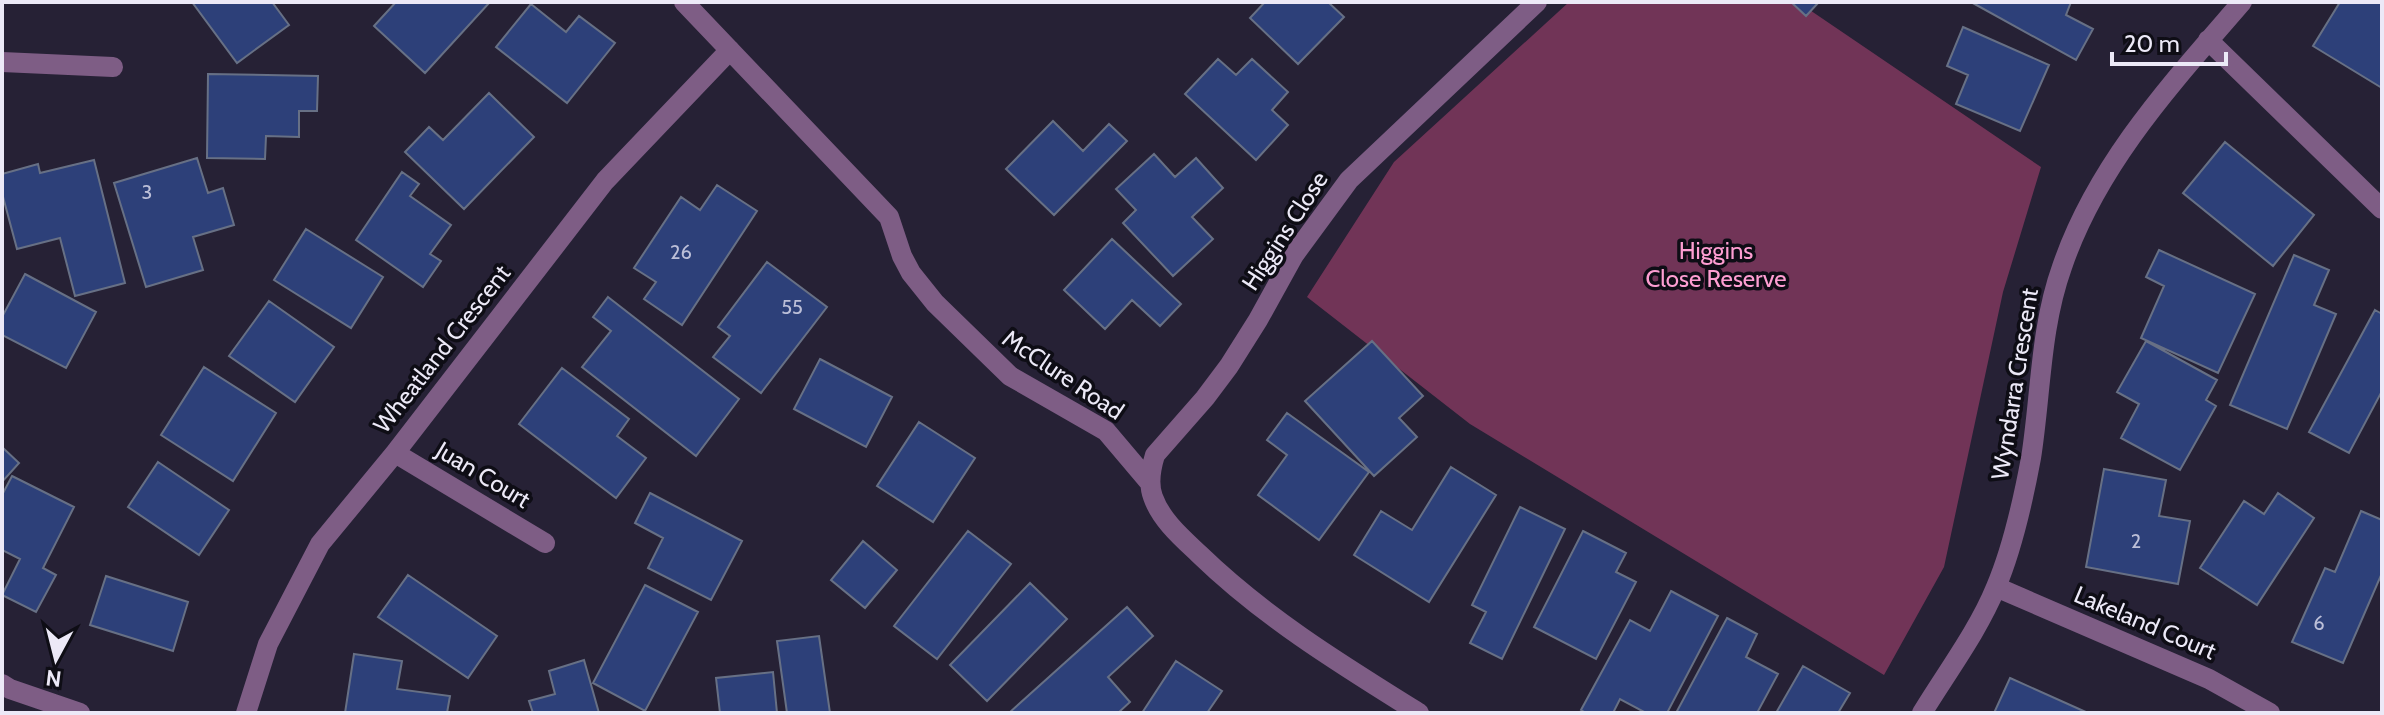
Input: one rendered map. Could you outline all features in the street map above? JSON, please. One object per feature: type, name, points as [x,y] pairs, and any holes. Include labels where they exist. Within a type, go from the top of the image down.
[{"type":"street","name":"McClure Road","points":[[684,2],[889,217],[911,273],[942,311],[1010,376],[1106,431],[1150,483],[1156,504],[1168,522],[1239,592],[1322,653],[1419,713]]},
{"type":"street","name":"Higgins Close","points":[[1150,483],[1155,455],[1229,366],[1294,255],[1349,180],[1374,153],[1537,2]]},
{"type":"street","name":"Wyndarra Crescent","points":[[1922,713],[1996,587],[2008,554],[2026,481],[2044,346],[2061,268],[2093,198],[2130,138],[2242,2]]},
{"type":"street","points":[[2208,40],[2382,209]]},
{"type":"street","name":"Wheatland Crescent","points":[[246,713],[268,644],[320,544],[395,453],[605,181],[730,50]]},
{"type":"street","points":[[2,62],[113,67]]},
{"type":"street","name":"Juan Court","points":[[395,453],[545,543]]},
{"type":"street","name":"Lakeland Court","points":[[1996,587],[2209,679],[2270,713]]},
{"type":"street","points":[[2,684],[80,713]]},
{"type":"green space","name":"Higgins Close Reserve","points":[[1569,2],[1798,2],[2041,167],[2003,292],[1944,567],[1884,675],[1470,424],[1307,297],[1394,162]]},
{"type":"building","points":[[192,2],[272,2],[289,25],[237,63]]},
{"type":"building","points":[[396,2],[490,2],[425,73],[374,26]]},
{"type":"building","points":[[1265,2],[1328,2],[1344,17],[1298,64],[1250,18]]},
{"type":"building","points":[[1791,2],[1819,2],[1806,16]]},
{"type":"building","points":[[1971,2],[2071,2],[2066,15],[2093,29],[2076,60]]},
{"type":"building","points":[[2340,2],[2382,2],[2382,88],[2313,46]]},
{"type":"building","points":[[531,4],[566,32],[579,16],[615,43],[567,103],[496,47]]},
{"type":"building","points":[[1963,27],[2049,65],[2020,131],[1956,104],[1968,75],[1947,66]]},
{"type":"building","points":[[1218,59],[1236,75],[1252,59],[1288,92],[1272,110],[1288,125],[1256,160],[1185,94]]},
{"type":"building","points":[[208,74],[318,76],[317,111],[299,111],[299,137],[266,136],[265,159],[207,158]]},
{"type":"building","points":[[489,93],[534,137],[464,209],[405,152],[429,127],[443,140]]},
{"type":"building","points":[[1053,121],[1083,151],[1109,124],[1127,141],[1054,215],[1006,169]]},
{"type":"building","points":[[2225,142],[2314,215],[2273,266],[2183,193]]},
{"type":"building","points":[[1154,154],[1175,177],[1196,158],[1223,188],[1192,217],[1213,239],[1173,276],[1123,223],[1136,210],[1116,189]]},
{"type":"building","points":[[197,158],[208,193],[223,188],[234,225],[193,237],[203,270],[146,287],[114,183]]},
{"type":"building","points":[[94,160],[125,283],[75,296],[60,238],[17,249],[2,193],[2,174],[38,164],[40,173]]},
{"type":"building","points":[[402,172],[419,184],[410,196],[451,225],[430,254],[441,261],[423,287],[356,240]]},
{"type":"building","points":[[717,185],[757,211],[682,325],[644,299],[656,282],[634,268],[681,197],[700,210]]},
{"type":"building","points":[[306,229],[383,277],[351,328],[274,280]]},
{"type":"building","points":[[1112,239],[1181,304],[1160,326],[1132,300],[1105,329],[1064,290]]},
{"type":"building","points":[[2159,250],[2255,294],[2218,373],[2141,338],[2164,286],[2146,277]]},
{"type":"building","points":[[2294,255],[2329,270],[2314,305],[2336,314],[2287,429],[2230,405]]},
{"type":"building","points":[[767,262],[827,307],[761,393],[713,357],[730,336],[718,327]]},
{"type":"building","points":[[25,274],[96,312],[66,368],[2,335],[2,317]]},
{"type":"building","points":[[608,297],[739,399],[696,456],[582,367],[611,331],[593,317]]},
{"type":"building","points":[[269,301],[334,347],[295,402],[229,356]]},
{"type":"building","points":[[2375,310],[2382,314],[2382,391],[2349,453],[2309,432]]},
{"type":"building","points":[[1372,341],[1423,396],[1399,418],[1417,437],[1374,476],[1305,401]]},
{"type":"building","points":[[2146,341],[2217,380],[2206,400],[2216,406],[2180,470],[2121,438],[2139,404],[2117,392]]},
{"type":"building","points":[[820,359],[892,397],[866,447],[794,409]]},
{"type":"building","points":[[204,367],[276,413],[233,481],[161,435]]},
{"type":"building","points":[[562,368],[629,419],[617,436],[646,458],[616,498],[519,424]]},
{"type":"building","points":[[1287,413],[1369,472],[1319,540],[1258,495],[1287,455],[1267,440]]},
{"type":"building","points":[[919,422],[975,458],[933,522],[877,486]]},
{"type":"building","points":[[2,447],[19,463],[2,482]]},
{"type":"building","points":[[158,462],[229,510],[199,555],[128,507]]},
{"type":"building","points":[[1451,467],[1496,495],[1429,602],[1354,555],[1381,511],[1412,530]]},
{"type":"building","points":[[2104,469],[2166,480],[2159,516],[2190,521],[2178,584],[2086,567]]},
{"type":"building","points":[[12,476],[74,507],[43,568],[56,575],[36,612],[2,595],[20,559],[2,550],[2,495]]},
{"type":"building","points":[[650,493],[742,541],[711,600],[648,568],[663,538],[635,523]]},
{"type":"building","points":[[2278,493],[2314,518],[2257,605],[2200,568],[2244,501],[2264,514]]},
{"type":"building","points":[[1520,507],[1565,529],[1502,659],[1470,643],[1486,612],[1472,605]]},
{"type":"building","points":[[2361,511],[2382,520],[2382,573],[2343,663],[2292,642],[2325,568],[2335,572]]},
{"type":"building","points":[[968,531],[1011,564],[937,659],[894,626]]},
{"type":"building","points":[[1583,531],[1626,553],[1616,572],[1636,582],[1596,659],[1534,627]]},
{"type":"building","points":[[863,541],[897,570],[865,608],[831,580]]},
{"type":"building","points":[[408,575],[497,636],[468,678],[378,617]]},
{"type":"building","points":[[106,576],[188,602],[173,651],[90,625]]},
{"type":"building","points":[[1030,583],[1067,619],[987,701],[950,665]]},
{"type":"building","points":[[645,585],[698,612],[645,711],[593,683]]},
{"type":"building","points":[[1671,591],[1718,616],[1667,713],[1646,713],[1620,699],[1613,713],[1586,713],[1581,710],[1630,620],[1650,631]]},
{"type":"building","points":[[1127,607],[1153,636],[1108,677],[1130,702],[1118,713],[1009,713]]},
{"type":"building","points":[[1727,618],[1757,634],[1746,657],[1778,674],[1757,713],[1676,713]]},
{"type":"building","points":[[819,636],[830,713],[787,713],[777,641]]},
{"type":"building","points":[[354,654],[402,661],[397,689],[450,696],[447,713],[345,713]]},
{"type":"building","points":[[584,660],[599,713],[533,713],[529,701],[555,694],[549,671]]},
{"type":"building","points":[[1176,661],[1222,691],[1207,713],[1142,713]]},
{"type":"building","points":[[1803,666],[1850,693],[1838,713],[1776,713]]},
{"type":"building","points":[[773,672],[777,713],[720,713],[716,678]]},
{"type":"building","points":[[2010,678],[2088,713],[1994,713]]}]
